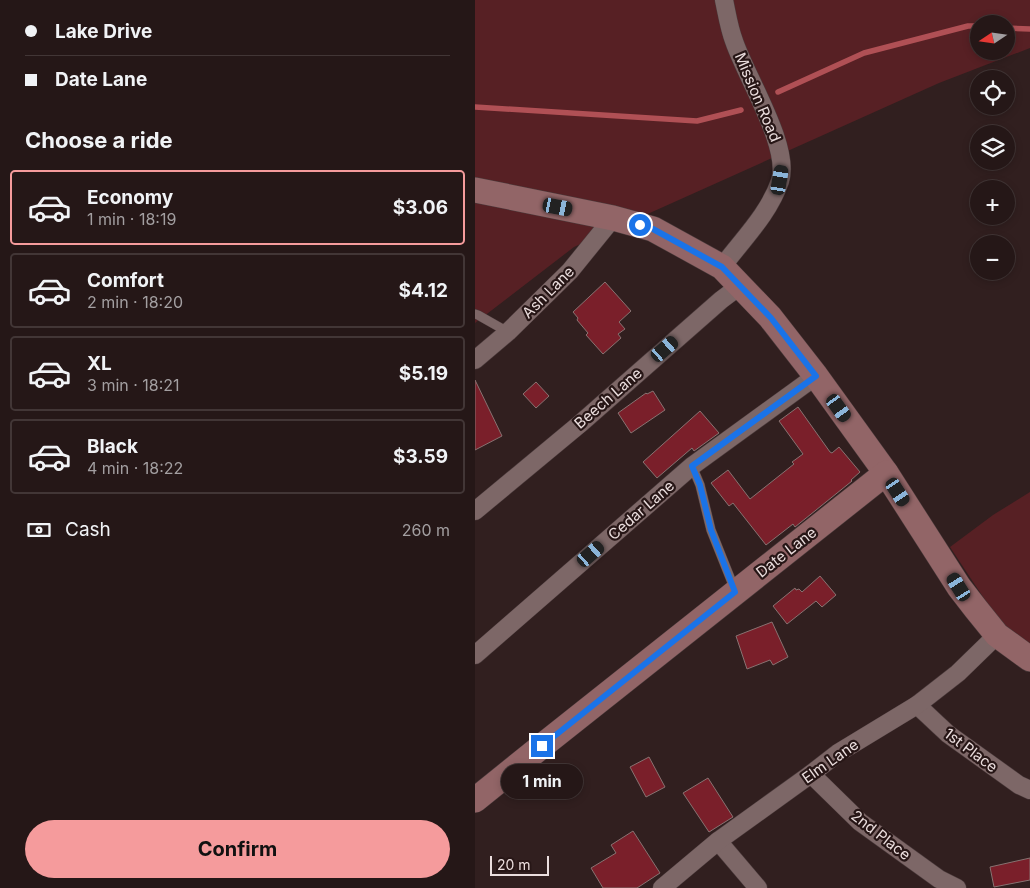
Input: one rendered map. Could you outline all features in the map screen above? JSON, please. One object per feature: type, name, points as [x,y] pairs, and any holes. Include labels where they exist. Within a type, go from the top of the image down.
[{"type":"street","name":"Mission Road","points":[[722,267],[759,219],[774,195],[783,166],[779,146],[734,41],[725,0]]},
{"type":"street","points":[[475,190],[613,218],[653,229],[722,267],[771,318],[816,376],[886,473],[959,587],[997,635],[1030,659]]},
{"type":"street","name":"Ash Lane","points":[[475,360],[508,332],[570,272],[613,218]]},
{"type":"street","name":"Beech Lane","points":[[475,511],[581,423],[721,300],[741,285]]},
{"type":"street","name":"Cedar Lane","points":[[475,655],[692,466],[816,376]]},
{"type":"street","name":"Date Lane","points":[[475,800],[886,473]]},
{"type":"street","name":"Elm Lane","points":[[662,888],[718,841],[838,753],[917,705],[958,673],[997,635]]},
{"type":"street","name":"1st Place","points":[[917,705],[948,734],[1019,785],[1030,790]]},
{"type":"street","name":"2nd Place","points":[[811,774],[860,822],[939,879],[957,888]]},
{"type":"street","points":[[718,841],[758,888]]},
{"type":"lane","points":[[475,314],[508,332]]},
{"type":"lane","points":[[692,466],[700,485],[711,530],[735,592]]},
{"type":"shaded area","points":[[475,0],[1030,0],[1030,48],[1015,54],[1015,15],[970,15],[970,60],[999,60],[939,83],[574,247],[475,323]]},
{"type":"shaded area","points":[[1030,492],[1030,659],[1020,653],[950,547],[993,515]]},
{"type":"building","points":[[605,282],[631,311],[619,322],[625,329],[618,334],[621,338],[603,354],[586,335],[588,333],[573,312]]},
{"type":"building","points":[[475,380],[502,436],[475,450]]},
{"type":"building","points":[[536,382],[549,396],[536,408],[523,394]]},
{"type":"building","points":[[653,391],[665,410],[631,433],[618,413],[646,393]]},
{"type":"building","points":[[798,407],[830,452],[832,453],[839,447],[860,472],[852,481],[795,527],[793,524],[766,545],[733,503],[729,506],[711,483],[728,470],[750,499],[794,464],[792,462],[803,454],[779,421]]},
{"type":"building","points":[[700,411],[719,433],[694,451],[692,448],[657,478],[643,462]]},
{"type":"building","points":[[820,576],[836,595],[822,607],[816,601],[787,624],[773,606],[795,588],[802,592]]},
{"type":"building","points":[[772,622],[788,657],[773,665],[770,660],[747,669],[736,636]]},
{"type":"building","points":[[649,757],[665,787],[646,797],[630,767]]},
{"type":"building","points":[[708,778],[733,817],[709,832],[683,793]]},
{"type":"building","points":[[633,831],[660,873],[637,888],[603,888],[591,868],[616,853],[611,845]]},
{"type":"building","points":[[1030,858],[1030,880],[994,887],[990,867]]},
{"type":"waterway","points":[[778,92],[864,53],[970,26]]},
{"type":"waterway","points":[[1015,28],[1030,29]]},
{"type":"waterway","points":[[475,107],[697,121],[741,110]]},
{"type":"route","points":[[542,746],[735,592],[711,530],[700,485],[692,466],[816,376],[771,318],[722,267],[653,229],[640,225]]}]
